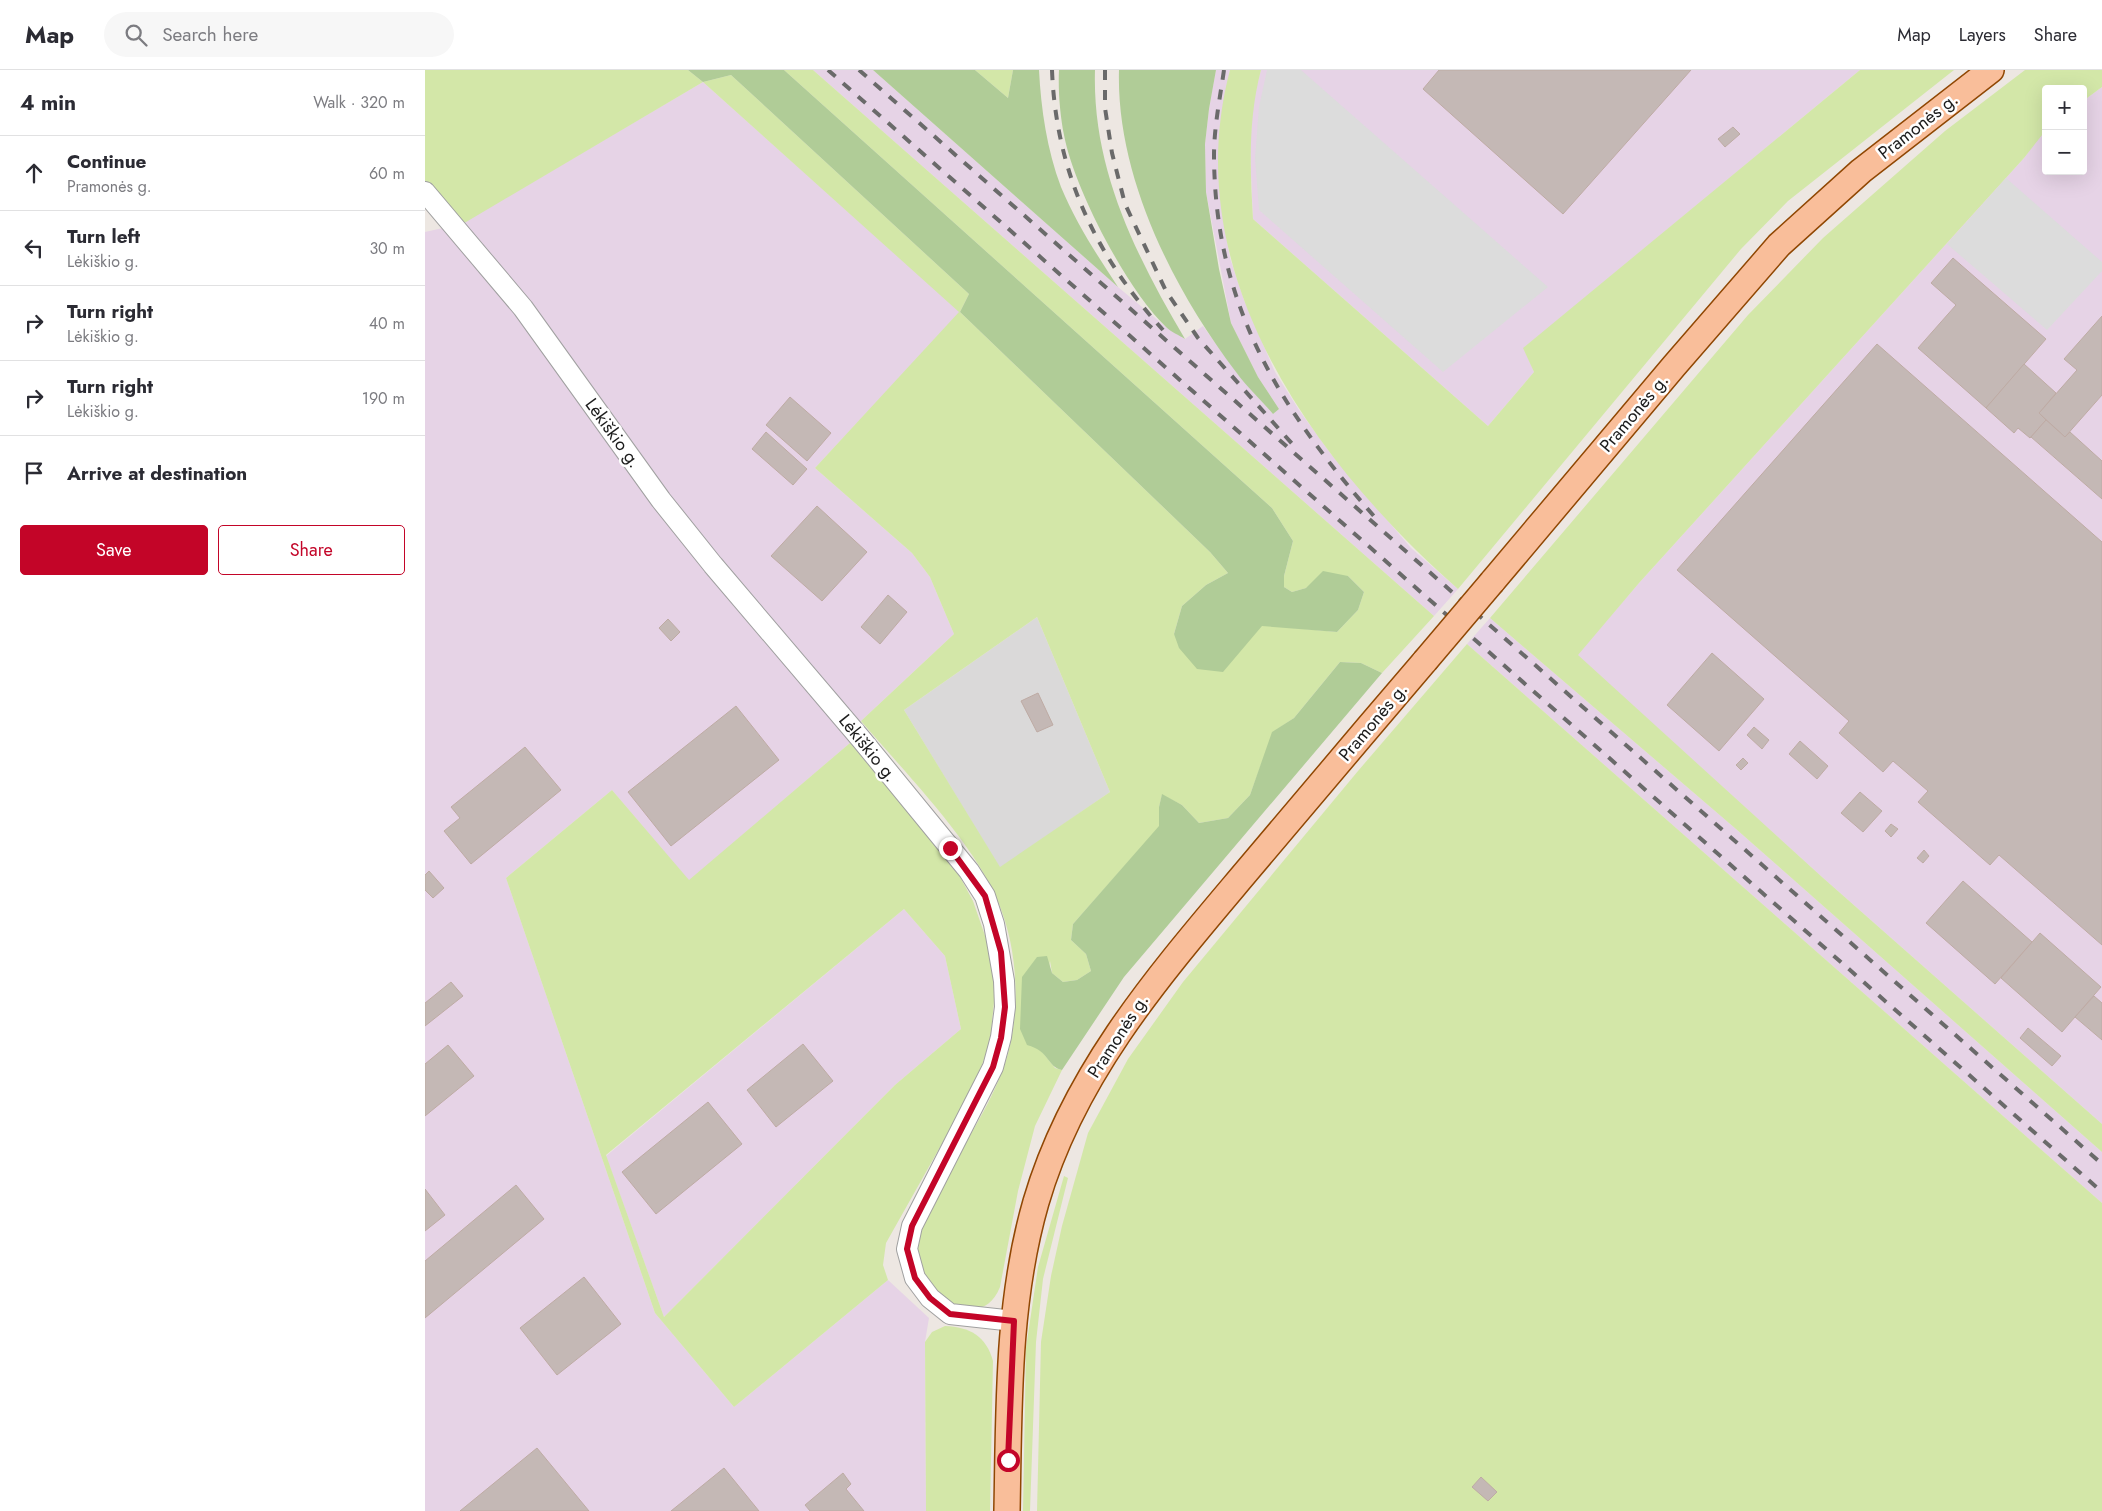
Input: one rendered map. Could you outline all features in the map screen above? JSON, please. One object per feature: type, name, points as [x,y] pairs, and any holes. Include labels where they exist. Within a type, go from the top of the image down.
[{"type":"main road","name":"Pramonės g.","points":[[1007,1511],[1014,1321],[1028,1235],[1048,1166],[1077,1100],[1110,1043],[1167,966],[1674,366],[1779,245],[1861,171],[1991,70]]},
{"type":"street","name":"Lėkiškio g.","points":[[425,192],[523,308],[661,500],[713,565],[873,753],[969,871],[985,896],[994,924],[1004,981],[1005,1007],[1001,1038],[993,1067],[912,1226],[907,1249],[915,1278],[930,1298],[950,1314],[1014,1321]]},
{"type":"shaded area","points":[[813,70],[873,70],[1118,287],[1166,327],[1185,339],[1203,326],[1237,373],[1273,414],[1279,409],[1258,377],[1231,323],[1206,192],[1205,144],[1216,70],[1230,70],[1221,127],[1219,173],[1223,218],[1230,258],[1244,300],[1275,372],[1299,410],[1331,454],[1411,548],[1458,589],[1434,616]]},
{"type":"shaded area","points":[[1261,70],[1860,70],[1524,348],[1534,372],[1488,426],[1253,219],[1250,151],[1253,99]]},
{"type":"shaded area","points":[[1267,70],[1301,70],[1548,287],[1443,372],[1259,210],[1255,158],[1259,107]]},
{"type":"shaded area","points":[[703,82],[960,312],[815,468],[912,553],[930,577],[954,634],[861,721],[850,743],[689,881],[612,790],[506,878],[655,1313],[734,1407],[888,1280],[929,1318],[925,1342],[926,1511],[425,1511],[425,232],[461,224]]},
{"type":"shaded area","points":[[2102,87],[2102,1124],[1822,877],[1577,655],[1639,583],[2024,158],[2042,133],[2042,175],[2087,175],[2087,98]]},
{"type":"shaded area","points":[[2006,178],[2102,262],[2102,271],[2047,330],[1947,244]]},
{"type":"shaded area","points":[[1037,617],[1110,792],[1000,868],[904,710]]},
{"type":"shaded area","points":[[1490,618],[1736,829],[2102,1152],[2102,1203],[1467,644]]},
{"type":"shaded area","points":[[904,909],[945,956],[961,1029],[895,1085],[664,1317],[606,1156]]},
{"type":"green space","points":[[425,70],[688,70],[703,82],[461,225],[425,182]]},
{"type":"green space","points":[[688,70],[784,70],[1272,508],[1293,541],[1284,576],[1284,587],[1292,592],[1306,588],[1323,571],[1348,576],[1364,592],[1358,610],[1337,632],[1262,626],[1223,672],[1197,669],[1179,648],[1174,634],[1182,606],[1206,585],[1228,573],[1210,552],[960,312],[969,294],[731,75],[703,82]]},
{"type":"green space","points":[[784,70],[813,70],[1434,616],[1382,673],[1361,663],[1340,662],[1294,718],[1273,732],[1250,795],[1228,818],[1199,823],[1182,805],[1162,795],[1159,807],[1160,826],[1073,924],[1071,940],[1086,954],[1091,971],[1077,980],[1063,982],[1052,973],[1050,961],[1039,1048],[1055,1068],[1062,1070],[1035,1126],[1018,1191],[1000,1287],[993,1299],[984,1306],[975,1309],[964,1308],[943,1297],[926,1280],[919,1264],[917,1253],[918,1241],[923,1221],[930,1206],[971,1134],[1002,1073],[1014,1022],[1015,984],[1011,947],[1002,912],[992,888],[977,863],[940,812],[861,721],[954,634],[930,577],[912,553],[815,468],[959,312],[703,82],[731,75],[969,294],[960,312],[1210,552],[1228,573],[1206,585],[1182,606],[1174,634],[1223,671],[1262,625],[1337,632],[1358,610],[1364,592],[1348,576],[1292,592],[1284,587],[1284,576],[1293,541],[1272,508]],"holes":[[[1037,617],[1110,792],[1000,867],[904,710]]]},
{"type":"green space","points":[[873,70],[975,70],[1008,98],[1013,70],[1039,70],[1041,100],[1046,129],[1052,159],[1061,187],[1080,226],[1118,287]]},
{"type":"green space","points":[[975,70],[1013,70],[1008,98]]},
{"type":"green space","points":[[1059,70],[1095,70],[1096,107],[1109,177],[1134,244],[1185,339],[1166,327],[1135,289],[1119,264],[1090,209],[1070,157],[1064,135],[1061,119]]},
{"type":"green space","points":[[1119,70],[1216,70],[1205,144],[1206,192],[1219,269],[1231,323],[1258,377],[1279,409],[1273,414],[1240,378],[1213,340],[1191,305],[1153,230],[1138,190],[1127,150],[1121,110]]},
{"type":"green space","points":[[1230,70],[1261,70],[1252,125],[1253,219],[1488,426],[1534,372],[1523,348],[1860,70],[1954,70],[1788,201],[1741,249],[1458,589],[1405,539],[1354,483],[1308,422],[1270,358],[1240,290],[1223,219],[1218,145]]},
{"type":"green space","points":[[2025,70],[2102,70],[2102,87],[2087,98],[2087,85],[2042,85],[2042,135],[2024,158],[1639,583],[1578,655],[1822,877],[2102,1124],[2102,1152],[1736,829],[1490,618],[1748,315],[1823,238],[1945,131]]},
{"type":"green space","points":[[1467,644],[2102,1203],[2102,1511],[1037,1511],[1041,1342],[1051,1276],[1062,1226],[1088,1133],[1128,1059],[1183,982],[1358,771]]},
{"type":"green space","points":[[1340,662],[1361,663],[1382,673],[1124,977],[1062,1070],[1053,1066],[1040,1051],[1027,1045],[1020,1029],[1022,977],[1037,957],[1047,956],[1052,973],[1063,982],[1077,980],[1091,971],[1086,954],[1071,940],[1073,924],[1159,826],[1159,807],[1162,794],[1182,805],[1199,823],[1228,818],[1250,795],[1272,732],[1294,718]]},
{"type":"green space","points":[[850,743],[952,862],[973,901],[990,950],[995,992],[990,1042],[975,1085],[886,1243],[883,1265],[888,1280],[734,1407],[655,1313],[506,878],[612,790],[689,880]],"holes":[[[904,909],[945,956],[961,1029],[895,1085],[664,1317],[606,1155]]]},
{"type":"green space","points":[[1064,1176],[1068,1178],[1043,1279],[1036,1342],[1030,1511],[1023,1511],[1026,1348],[1038,1267]]},
{"type":"green space","points":[[945,1326],[962,1328],[976,1334],[986,1345],[993,1361],[990,1511],[926,1511],[925,1342],[932,1332]]},
{"type":"building","points":[[1439,70],[1691,70],[1563,214],[1423,89]]},
{"type":"building","points":[[1733,127],[1740,134],[1725,147],[1718,139]]},
{"type":"building","points":[[1953,258],[2046,339],[1986,408],[1918,348],[1956,305],[1931,283]]},
{"type":"building","points":[[2102,316],[2102,395],[2065,437],[2039,413],[2077,370],[2064,359]]},
{"type":"building","points":[[1877,344],[2102,542],[2102,945],[1999,855],[1990,865],[1918,802],[1928,791],[1893,761],[1883,772],[1839,733],[1849,721],[1677,570]]},
{"type":"building","points":[[2024,364],[2056,393],[2039,413],[2046,420],[2030,438],[2018,428],[2014,433],[1986,408]]},
{"type":"building","points":[[790,397],[831,433],[807,461],[766,425]]},
{"type":"building","points":[[2046,420],[2065,437],[2070,432],[2102,461],[2102,499],[2031,437]]},
{"type":"building","points":[[766,432],[807,469],[793,485],[752,449]]},
{"type":"building","points":[[817,506],[867,552],[822,601],[771,556]]},
{"type":"building","points":[[888,595],[907,612],[880,644],[861,627]]},
{"type":"building","points":[[668,619],[680,632],[671,641],[659,628]]},
{"type":"building","points":[[1712,653],[1764,699],[1719,751],[1667,705]]},
{"type":"building","points":[[1038,693],[1053,725],[1037,732],[1021,701]]},
{"type":"building","points":[[736,706],[779,760],[671,846],[628,792]]},
{"type":"building","points":[[1754,727],[1769,740],[1762,749],[1747,735]]},
{"type":"building","points":[[1800,741],[1828,766],[1817,779],[1789,754]]},
{"type":"building","points":[[525,747],[561,790],[471,864],[444,831],[460,818],[451,807]]},
{"type":"building","points":[[1743,758],[1748,763],[1741,770],[1736,765]]},
{"type":"building","points":[[1860,792],[1882,811],[1863,832],[1841,813]]},
{"type":"building","points":[[1891,824],[1898,829],[1891,837],[1885,831]]},
{"type":"building","points":[[1924,850],[1929,856],[1923,863],[1917,858]]},
{"type":"building","points":[[429,871],[444,888],[433,898],[425,890],[425,875]]},
{"type":"building","points":[[1963,881],[2032,942],[1995,984],[1926,923]]},
{"type":"building","points":[[2040,933],[2101,987],[2062,1032],[2001,978]]},
{"type":"building","points":[[451,982],[463,996],[425,1026],[425,1003]]},
{"type":"building","points":[[2094,996],[2102,1003],[2102,1040],[2075,1017]]},
{"type":"building","points":[[2028,1028],[2061,1056],[2052,1066],[2020,1038]]},
{"type":"building","points":[[803,1044],[833,1081],[776,1127],[747,1090]]},
{"type":"building","points":[[448,1045],[474,1076],[425,1116],[425,1064]]},
{"type":"building","points":[[708,1102],[742,1144],[656,1214],[622,1172]]},
{"type":"building","points":[[516,1185],[544,1219],[425,1318],[425,1261]]},
{"type":"building","points":[[425,1189],[445,1215],[425,1231]]},
{"type":"building","points":[[584,1277],[621,1324],[557,1375],[520,1328]]},
{"type":"building","points":[[537,1448],[589,1511],[460,1511]]},
{"type":"building","points":[[724,1468],[759,1511],[671,1511]]},
{"type":"building","points":[[843,1473],[851,1484],[846,1489],[864,1511],[810,1511],[805,1505]]},
{"type":"building","points":[[1481,1477],[1497,1492],[1488,1501],[1472,1487]]},
{"type":"railway","points":[[828,70],[2102,1192]]},
{"type":"railway","points":[[859,70],[2102,1164]]},
{"type":"railway","points":[[1052,70],[1055,107],[1061,143],[1083,210],[1099,242],[1118,272],[1163,330]]},
{"type":"railway","points":[[1105,70],[1105,108],[1112,153],[1125,204],[1166,291],[1198,338],[1295,447]]},
{"type":"railway","points":[[1224,70],[1214,145],[1217,211],[1227,262],[1241,310],[1261,355],[1285,398],[1313,440],[1380,523]]},
{"type":"route","points":[[950,848],[969,871],[985,896],[1001,952],[1005,1007],[1001,1038],[993,1067],[912,1226],[907,1249],[915,1278],[930,1298],[950,1314],[1014,1321],[1008,1460]]}]
